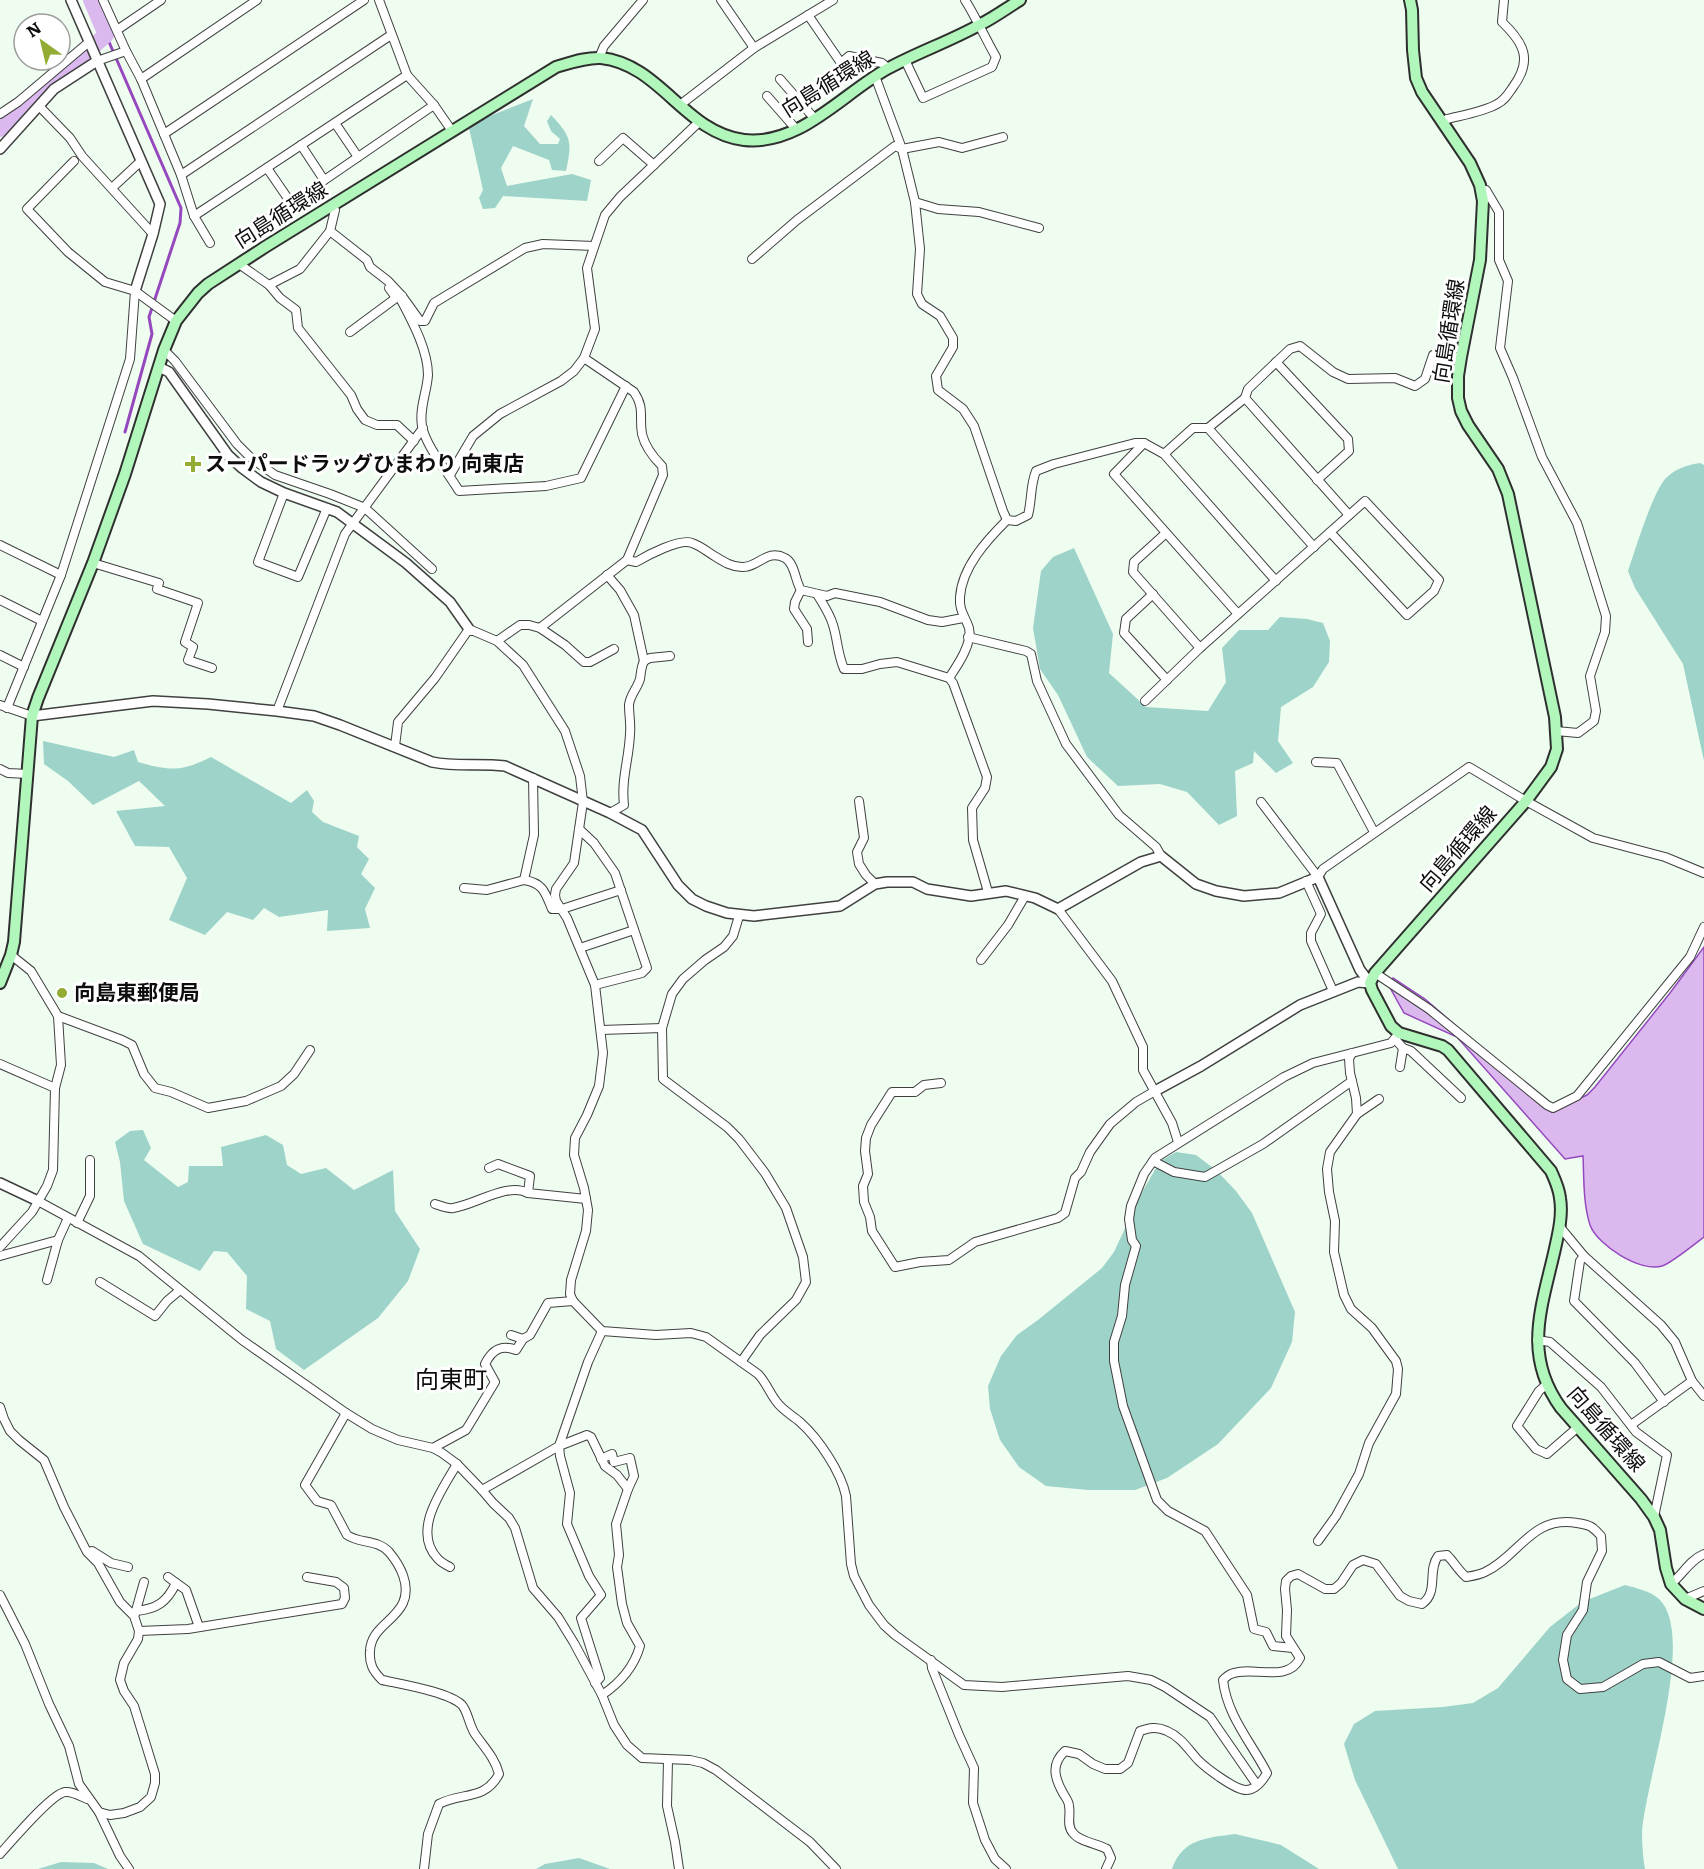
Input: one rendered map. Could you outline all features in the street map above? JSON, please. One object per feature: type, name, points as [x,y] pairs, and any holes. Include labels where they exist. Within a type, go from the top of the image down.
[{"type":"main road","name":"向島循環線","points":[[0,983],[11,955],[16,921],[32,716],[93,563],[125,474],[164,350],[176,321],[198,293],[239,264],[556,67],[599,58],[619,62],[639,70],[699,122],[719,133],[742,140],[759,140],[779,136],[796,129],[888,68],[980,25],[1020,0]]},
{"type":"main road","name":"向島循環線","points":[[1373,978],[1526,801],[1551,767],[1557,749],[1543,656],[1508,494],[1498,469],[1468,425],[1458,398],[1461,357],[1480,260],[1483,201],[1470,163],[1422,92],[1416,78],[1410,0]]},
{"type":"main road","points":[[1373,978],[1372,990],[1397,1036]]},
{"type":"main road","name":"向島循環線","points":[[1397,1036],[1442,1046],[1448,1050],[1551,1171],[1561,1200],[1560,1227],[1538,1321],[1540,1362],[1546,1385],[1561,1408],[1654,1517],[1671,1584],[1685,1599],[1704,1610]]},
{"type":"street","points":[[71,0],[89,42],[101,60],[160,204],[135,291],[129,359],[61,575],[24,667],[4,706],[32,716],[153,702],[207,704],[276,711],[314,717],[432,762],[447,765],[505,766],[610,813],[642,830],[678,885],[692,899],[706,906],[739,916],[840,906],[875,884],[887,882],[913,882],[927,889],[971,896],[1006,891],[1035,898],[1058,909],[1112,981],[1143,1047],[1143,1070],[1172,1123],[1178,1143]]},
{"type":"street","points":[[102,0],[141,79],[181,175],[194,216],[210,243]]},
{"type":"street","points":[[117,30],[161,0]]},
{"type":"street","points":[[141,79],[257,0]]},
{"type":"street","points":[[164,134],[364,0]]},
{"type":"street","points":[[379,0],[406,75],[434,105],[452,131]]},
{"type":"street","points":[[599,58],[603,46],[643,0]]},
{"type":"street","points":[[722,0],[754,48]]},
{"type":"street","points":[[680,105],[754,48],[833,0]]},
{"type":"street","points":[[905,60],[923,98],[992,67],[996,57],[965,0]]},
{"type":"street","points":[[1443,122],[1504,101],[1522,75],[1524,59],[1518,38],[1502,22],[1504,0]]},
{"type":"street","points":[[808,15],[842,63],[849,56],[882,63],[888,68]]},
{"type":"street","points":[[181,175],[391,35]]},
{"type":"street","points":[[0,114],[18,102],[89,42]]},
{"type":"street","points":[[0,149],[54,89],[101,60],[126,51]]},
{"type":"street","points":[[194,216],[406,75]]},
{"type":"street","points":[[875,76],[902,149],[915,202],[920,249],[917,294],[922,304],[940,316],[953,338],[953,347],[936,376],[938,390],[963,409],[974,426],[1007,520]]},
{"type":"street","points":[[45,77],[54,89]]},
{"type":"street","points":[[780,79],[814,118]]},
{"type":"street","points":[[766,96],[796,129]]},
{"type":"street","points":[[253,230],[434,105]]},
{"type":"street","points":[[39,106],[70,138],[82,156],[153,234]]},
{"type":"street","points":[[450,475],[473,436],[500,414],[561,381],[574,371],[584,358],[595,329],[587,268],[605,215],[620,196],[699,122]]},
{"type":"street","points":[[335,123],[358,157]]},
{"type":"street","points":[[752,260],[797,220],[894,146],[902,149],[939,142],[962,148],[1003,137]]},
{"type":"street","points":[[599,161],[623,138],[654,165]]},
{"type":"street","points":[[301,145],[324,180]]},
{"type":"street","points":[[74,161],[27,209],[68,252],[105,282],[135,291],[176,321]]},
{"type":"street","points":[[112,188],[141,161]]},
{"type":"street","points":[[267,168],[291,203]]},
{"type":"street","points":[[1481,191],[1486,190],[1499,212],[1499,260],[1508,281],[1500,348],[1542,457],[1577,523],[1606,616],[1605,632],[1590,676],[1596,711],[1594,721],[1578,733],[1556,731]]},
{"type":"street","points":[[915,202],[938,209],[979,212],[1039,228]]},
{"type":"street","points":[[269,285],[300,269],[330,231],[335,210],[332,206]]},
{"type":"street","points":[[330,231],[367,260],[370,267],[388,281],[420,321],[425,321],[434,303],[525,248],[543,244],[594,246]]},
{"type":"street","points":[[239,264],[269,285],[280,298],[296,310],[298,328],[351,395],[365,420],[377,425],[397,425],[414,441]]},
{"type":"street","points":[[350,332],[396,298],[387,284],[388,281]]},
{"type":"street","points":[[402,296],[401,300],[420,339],[428,374],[421,411],[423,428],[439,461],[459,491],[546,486],[581,478],[626,386]]},
{"type":"street","points":[[1164,454],[1193,428],[1209,428],[1245,398],[1248,389],[1290,349],[1300,346],[1333,372],[1348,379],[1395,378],[1415,386],[1425,379],[1433,355],[1461,357]]},
{"type":"street","points":[[164,350],[175,361],[237,444],[257,462],[275,475],[364,508],[432,569]]},
{"type":"street","points":[[540,628],[627,560],[663,475],[662,466],[653,458],[642,433],[640,400],[626,386],[584,358]]},
{"type":"street","points":[[1276,362],[1348,439],[1349,451],[1317,480]]},
{"type":"street","points":[[159,367],[169,372],[228,455],[242,468],[261,482],[284,493],[337,512],[406,563],[450,602],[469,629],[497,641],[523,665],[564,731],[580,776],[583,802],[574,863],[556,888],[556,901],[567,918],[595,985],[603,1053],[599,1086],[575,1138],[574,1155],[588,1209],[586,1231],[571,1280],[570,1294],[573,1301],[602,1331],[656,1335],[691,1333],[705,1337],[758,1374],[766,1382],[776,1401],[813,1436],[831,1461],[844,1485],[851,1564],[854,1575],[876,1615],[895,1635],[964,1685],[1002,1687],[1128,1676],[1151,1680],[1210,1717],[1257,1785]]},
{"type":"street","points":[[1245,398],[1349,515]]},
{"type":"street","points":[[276,711],[345,534],[423,428]]},
{"type":"street","points":[[1209,428],[1314,547]]},
{"type":"street","points":[[1007,520],[1016,521],[1028,515],[1031,504],[1031,483],[1036,471],[1054,464],[1135,443],[1144,443],[1164,454],[1276,581]]},
{"type":"street","points":[[1144,443],[1114,474],[1238,614]]},
{"type":"street","points":[[284,493],[258,562],[298,577],[327,508]]},
{"type":"street","points":[[1145,701],[1200,648],[1276,581],[1330,532],[1365,501],[1439,580],[1434,591],[1407,615],[1330,532]]},
{"type":"street","points":[[949,678],[962,660],[968,637],[969,629],[963,618],[960,597],[965,578],[976,558],[1007,520]]},
{"type":"street","points":[[1166,533],[1134,562],[1133,572],[1200,648]]},
{"type":"street","points":[[627,560],[636,562],[650,554],[680,543],[690,542],[728,564],[744,568],[771,555],[784,557],[791,563],[796,583],[801,590],[826,596],[835,593],[880,602],[928,621],[942,622],[963,618]]},
{"type":"street","points":[[0,545],[61,575]]},
{"type":"street","points":[[93,563],[159,583],[157,589],[198,603],[185,642],[193,647],[188,660],[212,668]]},
{"type":"street","points":[[607,575],[620,590],[633,615],[644,661],[639,681],[630,697],[630,734],[624,770],[624,805],[610,813]]},
{"type":"street","points":[[801,590],[794,609],[807,629],[808,642]]},
{"type":"street","points":[[817,594],[834,626],[838,653],[844,669],[862,669],[897,662],[949,678],[953,684],[987,777],[985,788],[972,808],[973,840],[988,892]]},
{"type":"street","points":[[1153,594],[1126,619],[1124,633],[1167,680]]},
{"type":"street","points":[[0,600],[42,621]]},
{"type":"street","points":[[497,641],[520,625],[529,624],[540,628],[565,645],[584,662],[590,662],[614,648]]},
{"type":"street","points":[[395,746],[398,722],[435,678],[469,629]]},
{"type":"street","points":[[968,637],[1031,654],[1037,681],[1066,744],[1119,815],[1156,847],[1161,856],[1196,884],[1244,896],[1279,893],[1318,877],[1323,869],[1374,831],[1469,767],[1593,838],[1665,856],[1704,873]]},
{"type":"street","points":[[0,655],[24,667]]},
{"type":"street","points":[[644,661],[650,658],[670,656]]},
{"type":"street","points":[[1316,762],[1336,763],[1374,831]]},
{"type":"street","points":[[0,769],[8,773],[28,774]]},
{"type":"street","points":[[524,880],[534,835],[533,778]]},
{"type":"street","points":[[859,801],[864,838],[857,852],[859,864],[875,884]]},
{"type":"street","points":[[1261,802],[1318,877],[1360,970],[1424,1004],[1550,1108],[1577,1096],[1690,957],[1704,927]]},
{"type":"street","points":[[579,829],[594,843],[615,873],[647,968],[642,973],[595,985]]},
{"type":"street","points":[[1058,909],[1141,862],[1161,856]]},
{"type":"street","points":[[464,888],[487,890],[524,880],[537,882],[552,909],[562,909],[621,891]]},
{"type":"street","points":[[1306,881],[1321,914],[1311,933],[1311,941],[1334,992]]},
{"type":"street","points":[[981,960],[1008,925],[1025,896]]},
{"type":"street","points":[[739,916],[733,936],[724,947],[683,979],[672,994],[662,1028],[663,1079],[727,1127],[739,1139],[765,1173],[786,1208],[803,1257],[807,1282],[796,1300],[760,1335],[741,1362]]},
{"type":"street","points":[[580,948],[634,930]]},
{"type":"street","points":[[0,1247],[32,1212],[53,1170],[55,1088],[61,1065],[58,1016],[31,970],[11,955]]},
{"type":"street","points":[[941,1083],[924,1085],[915,1092],[892,1092],[871,1125],[866,1138],[868,1174],[863,1186],[864,1202],[870,1216],[872,1231],[896,1266],[949,1260],[975,1242],[1065,1214],[1075,1178],[1082,1172],[1090,1152],[1110,1124],[1136,1102],[1201,1066],[1300,1005],[1358,981],[1373,978]]},
{"type":"street","points":[[58,1016],[132,1045],[144,1074],[155,1088],[171,1092],[208,1108],[246,1101],[281,1086],[294,1074],[310,1050]]},
{"type":"street","points":[[601,1030],[662,1028]]},
{"type":"street","points":[[1293,1648],[1273,1646],[1266,1632],[1254,1629],[1247,1595],[1205,1531],[1168,1510],[1157,1500],[1123,1406],[1114,1361],[1114,1342],[1122,1316],[1125,1285],[1136,1246],[1132,1240],[1129,1219],[1131,1206],[1144,1174],[1153,1161],[1284,1077],[1313,1063],[1391,1043],[1397,1036],[1403,1048],[1400,1067]]},
{"type":"street","points":[[1403,1048],[1411,1051],[1461,1098]]},
{"type":"street","points":[[1352,1053],[1349,1059],[1357,1114]]},
{"type":"street","points":[[0,1064],[55,1088]]},
{"type":"street","points":[[1153,1161],[1174,1172],[1205,1177],[1263,1143],[1352,1081]]},
{"type":"street","points":[[1318,1542],[1336,1516],[1359,1474],[1370,1443],[1396,1394],[1398,1369],[1396,1361],[1372,1328],[1347,1302],[1344,1295],[1334,1252],[1335,1221],[1329,1192],[1330,1152],[1357,1114],[1379,1099]]},
{"type":"street","points":[[76,1223],[90,1196],[90,1160]]},
{"type":"street","points":[[489,1168],[498,1164],[530,1176],[528,1193]]},
{"type":"street","points":[[0,1183],[139,1256],[242,1340],[372,1429],[398,1440],[433,1448],[457,1464],[492,1503],[509,1518],[515,1528],[532,1588],[558,1617],[574,1643],[602,1695],[614,1725],[627,1745],[642,1758],[690,1760],[703,1763],[716,1770],[810,1842],[836,1869]]},
{"type":"street","points":[[435,1204],[451,1209],[500,1192],[522,1190],[528,1193],[586,1199]]},
{"type":"street","points":[[47,1280],[58,1240],[68,1218]]},
{"type":"street","points":[[1560,1227],[1584,1256],[1661,1325],[1675,1342],[1692,1382],[1704,1396]]},
{"type":"street","points":[[0,1256],[58,1240]]},
{"type":"street","points":[[1584,1256],[1580,1261],[1574,1301],[1635,1363],[1664,1402]]},
{"type":"street","points":[[100,1282],[155,1316],[180,1290]]},
{"type":"street","points":[[433,1448],[466,1430],[474,1417],[495,1382],[485,1364],[490,1354],[497,1348],[508,1347],[516,1350],[523,1339],[530,1335],[548,1303],[573,1301]]},
{"type":"street","points":[[595,1683],[600,1678],[581,1618],[601,1595],[589,1576],[567,1524],[570,1493],[559,1446],[588,1362],[602,1331]]},
{"type":"street","points":[[511,1335],[523,1339]]},
{"type":"street","points":[[1538,1340],[1550,1342],[1601,1387],[1636,1432],[1667,1455],[1654,1517]]},
{"type":"street","points":[[1631,1425],[1692,1382]]},
{"type":"street","points":[[1546,1385],[1539,1391],[1517,1426],[1536,1449],[1547,1454],[1578,1427]]},
{"type":"street","points":[[0,1407],[10,1431],[44,1460],[87,1552],[99,1563],[120,1602],[135,1613]]},
{"type":"street","points":[[346,1413],[305,1485],[317,1501],[331,1505],[347,1535],[378,1543],[388,1551],[406,1582],[403,1603],[374,1636],[370,1647],[370,1663],[382,1680],[443,1695],[460,1703],[465,1709],[469,1725],[490,1753],[499,1774],[495,1782],[479,1794],[448,1799],[439,1804],[428,1834],[424,1869]]},
{"type":"street","points":[[482,1490],[559,1446],[587,1435],[591,1437],[604,1466],[617,1475],[628,1489]]},
{"type":"street","points":[[601,1459],[612,1454],[614,1462],[630,1458],[634,1476],[616,1524],[619,1555],[617,1567],[627,1623],[640,1646],[636,1659],[625,1675],[615,1687],[602,1695]]},
{"type":"street","points":[[450,1567],[438,1559],[432,1549],[427,1523],[432,1507],[457,1464]]},
{"type":"street","points":[[1106,1869],[1111,1858],[1107,1849],[1081,1839],[1069,1828],[1070,1804],[1059,1786],[1055,1770],[1057,1758],[1065,1751],[1079,1754],[1105,1769],[1120,1769],[1128,1763],[1140,1731],[1151,1727],[1166,1730],[1181,1739],[1200,1762],[1235,1786],[1246,1790],[1257,1785],[1267,1773],[1229,1709],[1222,1680],[1232,1674],[1287,1670],[1297,1664],[1300,1658],[1286,1636],[1285,1589],[1286,1581],[1291,1576],[1298,1574],[1325,1589],[1334,1589],[1341,1583],[1353,1564],[1363,1560],[1376,1564],[1400,1596],[1422,1604],[1429,1599],[1434,1562],[1438,1556],[1447,1555],[1466,1577],[1485,1572],[1533,1533],[1552,1523],[1568,1522],[1592,1526],[1601,1536],[1602,1551],[1587,1582],[1583,1610],[1567,1635],[1563,1660],[1567,1679],[1580,1689],[1603,1687],[1643,1664],[1659,1662],[1690,1678],[1704,1676]]},
{"type":"street","points":[[87,1552],[92,1551],[111,1563],[128,1567]]},
{"type":"street","points":[[1671,1584],[1696,1558],[1704,1554]]},
{"type":"street","points":[[168,1577],[186,1590],[199,1627]]},
{"type":"street","points":[[139,1631],[199,1627],[342,1604],[345,1598],[344,1588],[336,1582],[307,1577]]},
{"type":"street","points":[[99,1812],[110,1815],[140,1807],[151,1797],[155,1783],[155,1774],[134,1706],[120,1680],[124,1664],[138,1639],[139,1631],[135,1613],[144,1582]]},
{"type":"street","points":[[135,1613],[156,1607],[170,1597],[176,1583]]},
{"type":"street","points":[[1685,1599],[1704,1592]]},
{"type":"street","points":[[0,1594],[25,1644],[69,1746],[79,1784],[99,1812],[120,1856],[129,1869]]},
{"type":"street","points":[[931,1660],[958,1735],[974,1768],[973,1803],[985,1840],[995,1859],[1006,1869]]},
{"type":"street","points":[[668,1760],[667,1806],[678,1869]]},
{"type":"street","points":[[0,1863],[0,1856],[38,1813],[62,1792],[70,1792],[88,1799]]},
{"type":"shaded area","points":[[533,99],[524,126],[540,144],[558,144],[560,139],[551,131],[547,121],[551,115],[569,140],[566,171],[552,170],[549,160],[513,146],[501,168],[507,186],[572,174],[591,180],[587,201],[503,196],[495,208],[483,209],[479,198],[483,190],[469,128],[477,121]]},
{"type":"shaded area","points":[[1700,463],[1704,465],[1704,761],[1683,664],[1635,588],[1628,571],[1645,521],[1662,484],[1678,469]]},
{"type":"shaded area","points":[[1074,548],[1113,634],[1109,673],[1146,707],[1208,711],[1226,682],[1222,648],[1239,630],[1268,630],[1280,617],[1323,623],[1330,641],[1329,662],[1313,687],[1281,707],[1278,741],[1293,763],[1276,773],[1254,751],[1253,763],[1235,771],[1237,816],[1219,825],[1187,792],[1160,784],[1118,786],[1087,757],[1058,695],[1040,669],[1033,628],[1041,571],[1053,557]]},
{"type":"shaded area","points":[[43,741],[114,757],[134,750],[138,762],[167,768],[183,768],[211,757],[291,803],[307,790],[314,801],[312,812],[323,822],[359,836],[357,847],[369,859],[361,874],[375,888],[365,909],[370,928],[327,931],[328,910],[279,917],[264,908],[253,920],[227,912],[205,935],[169,920],[187,878],[169,847],[135,846],[116,811],[165,806],[139,781],[93,805],[68,781],[44,764]]},
{"type":"shaded area","points":[[1704,947],[1704,1237],[1677,1258],[1662,1266],[1653,1267],[1621,1256],[1610,1249],[1594,1233],[1586,1208],[1583,1156],[1565,1159],[1457,1037],[1404,1013],[1388,984],[1393,978],[1425,999],[1550,1107],[1556,1109],[1587,1095],[1595,1087]]},
{"type":"shaded area","points":[[143,1130],[151,1148],[144,1160],[178,1187],[188,1182],[189,1166],[223,1166],[221,1147],[266,1135],[283,1145],[287,1165],[301,1174],[326,1168],[354,1190],[393,1170],[395,1211],[420,1249],[408,1281],[378,1318],[304,1370],[276,1349],[270,1321],[246,1309],[247,1276],[227,1252],[214,1251],[200,1271],[143,1244],[124,1201],[120,1162],[115,1142],[130,1131]]},
{"type":"shaded area","points":[[1176,1152],[1196,1155],[1217,1171],[1252,1213],[1295,1312],[1292,1342],[1271,1388],[1218,1444],[1167,1478],[1135,1490],[1088,1490],[1046,1486],[1019,1467],[1000,1440],[990,1409],[988,1386],[1001,1356],[1017,1335],[1102,1268],[1114,1252],[1140,1196],[1160,1161]]},
{"type":"shaded area","points":[[1625,1585],[1647,1592],[1659,1599],[1669,1617],[1673,1644],[1666,1710],[1642,1832],[1645,1869],[1398,1869],[1355,1780],[1344,1744],[1354,1724],[1375,1711],[1473,1703],[1498,1688],[1550,1627],[1582,1602]]},
{"type":"shaded area","points":[[1235,1834],[1281,1845],[1319,1869],[1172,1869],[1189,1845],[1197,1841]]},
{"type":"shaded area","points":[[579,1858],[610,1869],[536,1869],[545,1864]]},
{"type":"shaded area","points":[[61,1862],[94,1863],[108,1869],[38,1869]]},
{"type":"waterway","points":[[0,129],[106,35],[91,0]]},
{"type":"waterway","points":[[106,35],[181,208],[180,223],[149,317],[152,334],[125,432]]},
{"type":"place","name":"スーパードラッグひまわり 向東店","points":[[193,464]]},
{"type":"place","name":"向島東郵便局","points":[[62,993]]},
{"type":"district","name":"向東町","points":[[451,1380]]}]
